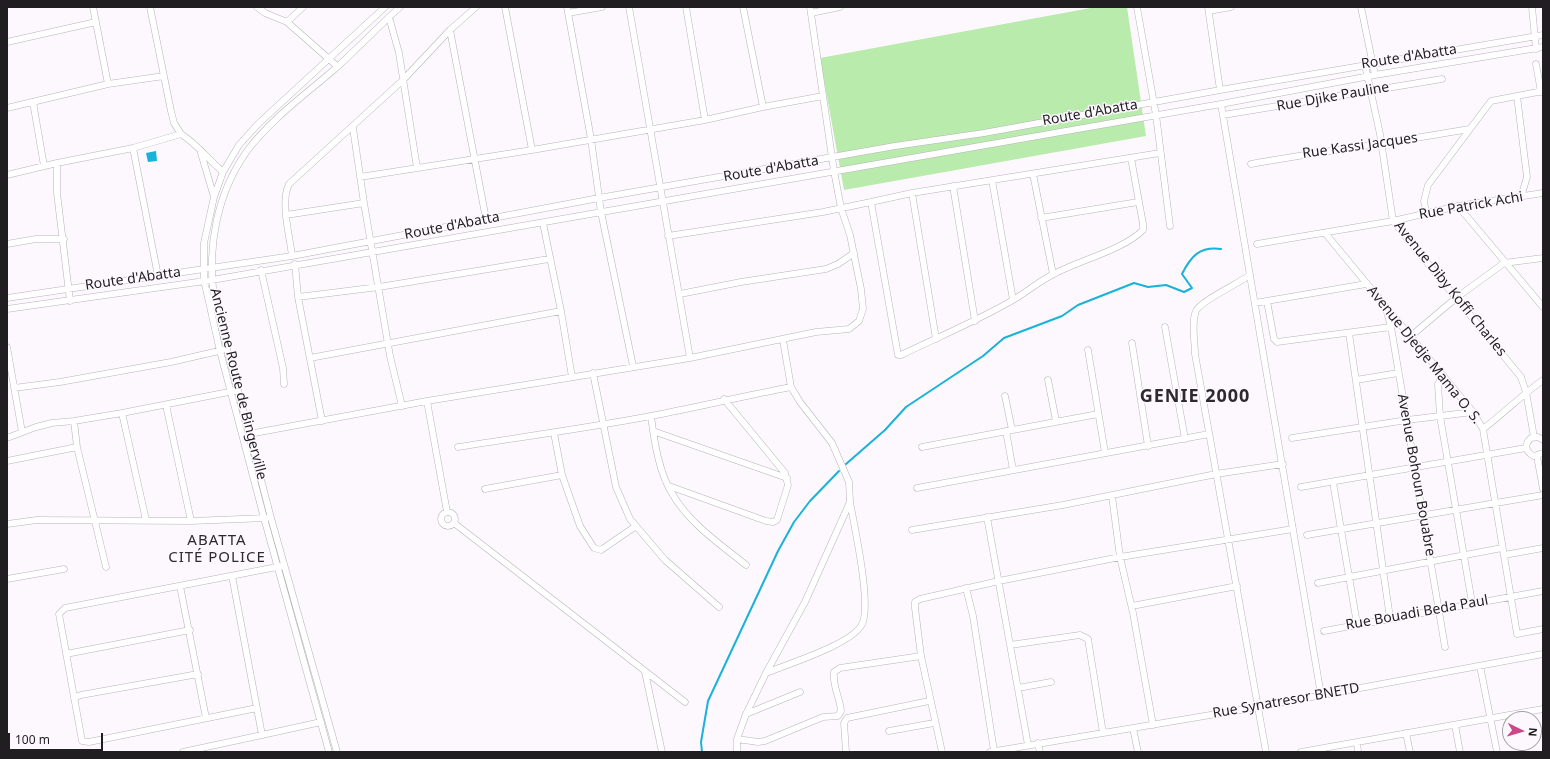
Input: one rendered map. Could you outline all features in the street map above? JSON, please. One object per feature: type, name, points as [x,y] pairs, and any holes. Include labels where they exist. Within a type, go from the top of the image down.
[{"type":"street","points":[[93,7],[108,84]]},
{"type":"street","points":[[150,7],[174,123],[181,134],[191,140],[200,151],[223,172]]},
{"type":"street","points":[[257,7],[265,13],[287,22],[330,58],[337,66]]},
{"type":"street","points":[[287,22],[303,7]]},
{"type":"street","name":"Ancienne Route de Bingerville","points":[[329,752],[230,392],[204,280],[204,243],[214,197],[223,172],[239,145],[258,124],[385,7]]},
{"type":"street","name":"Ancienne Route de Bingerville","points":[[337,752],[286,566],[271,518],[214,298],[212,280],[213,243],[217,218],[224,195],[237,166],[248,150],[268,127],[337,66],[400,7]]},
{"type":"street","points":[[292,256],[286,215],[286,192],[289,184],[353,128],[404,80],[450,30],[476,7]]},
{"type":"street","points":[[505,7],[532,150]]},
{"type":"street","points":[[602,7],[568,10],[591,139],[601,212],[633,366]]},
{"type":"street","points":[[629,7],[661,201],[680,294],[690,358]]},
{"type":"street","points":[[686,7],[705,120]]},
{"type":"street","points":[[743,7],[763,107]]},
{"type":"street","points":[[249,434],[633,366],[690,358],[816,332],[849,329],[859,321],[862,309],[861,289],[854,253],[841,208],[834,171],[810,10],[840,7]]},
{"type":"street","points":[[1137,7],[1156,115],[1170,226]]},
{"type":"street","points":[[1220,90],[1208,9],[1231,7]]},
{"type":"street","points":[[1361,7],[1375,75]]},
{"type":"street","points":[[1532,7],[1536,48]]},
{"type":"street","points":[[389,17],[404,80],[417,168]]},
{"type":"street","points":[[7,42],[96,22]]},
{"type":"street","points":[[450,30],[486,220]]},
{"type":"street","name":"Route d'Abatta","points":[[7,298],[292,256],[599,198],[659,189],[895,146],[984,133],[1372,63],[1543,35]]},
{"type":"street","name":"Route d'Abatta","points":[[7,309],[212,280],[295,264],[542,223],[1221,104],[1367,76],[1543,47]]},
{"type":"street","points":[[1426,213],[1424,201],[1428,185],[1491,101],[1542,92],[1536,64]]},
{"type":"street","name":"Avenue Diby Koffi Charles","points":[[1365,65],[1382,144],[1393,221],[1521,377],[1526,392],[1534,437]]},
{"type":"street","points":[[7,108],[108,84],[164,76]]},
{"type":"street","name":"Rue Djike Pauline","points":[[1224,115],[1442,79]]},
{"type":"street","points":[[360,177],[475,160],[650,130],[823,96]]},
{"type":"street","points":[[1517,96],[1527,176],[1522,197]]},
{"type":"street","points":[[33,102],[44,166]]},
{"type":"street","points":[[1221,104],[1322,695]]},
{"type":"street","points":[[353,128],[364,203],[380,287],[388,342],[402,406]]},
{"type":"street","name":"Rue Kassi Jacques","points":[[1251,164],[1292,156],[1382,144],[1469,129]]},
{"type":"street","points":[[7,175],[132,148],[181,134]]},
{"type":"street","points":[[132,148],[158,276]]},
{"type":"street","points":[[200,151],[214,197]]},
{"type":"street","points":[[668,236],[841,208],[953,186],[1160,153]]},
{"type":"street","points":[[871,202],[896,353],[901,355],[975,320],[1013,300],[1053,274],[1121,244],[1139,234],[1143,230],[1143,224],[1131,158]]},
{"type":"street","points":[[57,163],[57,193],[64,239],[70,301]]},
{"type":"street","points":[[1034,174],[1041,218],[1053,274]]},
{"type":"street","points":[[992,180],[1013,300]]},
{"type":"street","points":[[953,186],[975,320]]},
{"type":"street","points":[[912,193],[936,339]]},
{"type":"street","name":"Rue Patrick Achi","points":[[1257,244],[1393,221],[1458,206],[1543,193]]},
{"type":"street","points":[[1041,218],[1138,202]]},
{"type":"street","points":[[286,215],[364,203]]},
{"type":"street","points":[[1458,206],[1504,263],[1543,307]]},
{"type":"street","points":[[542,223],[561,311],[572,377]]},
{"type":"street","name":"Avenue Djedje Mama O. S.","points":[[1325,233],[1366,284],[1444,375],[1473,412],[1483,429],[1516,634],[1543,629]]},
{"type":"street","points":[[7,244],[36,239],[64,239]]},
{"type":"street","points":[[680,294],[741,282],[826,269],[838,264],[854,253]]},
{"type":"street","points":[[1411,336],[1456,298],[1504,263],[1543,258]]},
{"type":"street","points":[[298,297],[380,287],[549,259]]},
{"type":"street","points":[[295,264],[298,297],[322,421]]},
{"type":"street","points":[[261,270],[283,368],[284,384]]},
{"type":"street","points":[[1250,275],[1238,284],[1201,304],[1196,310],[1195,354],[1266,752]]},
{"type":"street","points":[[1255,303],[1366,284]]},
{"type":"street","points":[[1267,301],[1274,339],[1277,342],[1391,327]]},
{"type":"street","name":"Avenue Bohoun Bouabre","points":[[1384,304],[1391,327],[1445,647]]},
{"type":"street","points":[[310,358],[388,342],[561,311]]},
{"type":"street","points":[[1166,327],[1185,439]]},
{"type":"street","points":[[1349,333],[1390,618]]},
{"type":"street","points":[[766,673],[813,654],[847,638],[862,626],[866,608],[850,502],[849,482],[832,443],[800,402],[791,387],[783,340]]},
{"type":"street","points":[[1132,343],[1148,446]]},
{"type":"street","points":[[7,347],[22,432]]},
{"type":"street","points":[[14,388],[60,382],[171,362],[227,350]]},
{"type":"street","points":[[1088,350],[1105,453]]},
{"type":"street","points":[[593,373],[616,487],[630,519],[665,560],[719,607]]},
{"type":"street","points":[[1356,380],[1398,373]]},
{"type":"street","points":[[1444,375],[1438,384],[1440,416],[1472,603]]},
{"type":"street","points":[[1048,380],[1056,421]]},
{"type":"street","points":[[1483,429],[1508,410],[1526,392],[1543,380]]},
{"type":"street","points":[[458,447],[554,433],[651,416],[724,399],[791,387]]},
{"type":"street","points":[[7,438],[52,423],[122,413],[237,390]]},
{"type":"street","points":[[1005,396],[1013,470]]},
{"type":"street","points":[[668,486],[773,522],[776,520],[788,485],[787,478],[782,468],[724,399]]},
{"type":"street","points":[[427,402],[448,512]]},
{"type":"street","points":[[166,405],[191,521]]},
{"type":"street","points":[[1292,438],[1407,420],[1473,412]]},
{"type":"street","points":[[122,413],[146,520]]},
{"type":"street","points":[[922,448],[1098,414]]},
{"type":"street","points":[[651,416],[660,465],[672,495],[693,522],[746,565]]},
{"type":"street","points":[[74,421],[77,447],[106,567]]},
{"type":"street","points":[[653,431],[787,478]]},
{"type":"street","points":[[554,433],[562,476],[580,526],[594,548],[601,550],[636,526]]},
{"type":"street","points":[[917,488],[1209,434]]},
{"type":"street","points":[[1543,440],[1534,437],[1528,441],[1526,448],[1530,454],[1540,454],[1543,489]]},
{"type":"street","points":[[7,461],[77,447]]},
{"type":"street","points":[[1301,487],[1526,448]]},
{"type":"street","points":[[912,530],[1112,496],[1216,474],[1283,464]]},
{"type":"street","points":[[484,489],[562,476]]},
{"type":"street","points":[[1333,482],[1357,624]]},
{"type":"street","points":[[1307,535],[1543,495]]},
{"type":"street","points":[[1112,496],[1120,557],[1132,606],[1153,725]]},
{"type":"street","points":[[737,752],[737,739],[746,714],[766,673],[805,602],[850,502]]},
{"type":"street","points":[[448,512],[442,516],[442,523],[448,526],[454,523]]},
{"type":"street","points":[[448,512],[452,513],[455,517],[454,523]]},
{"type":"street","points":[[987,517],[1028,745]]},
{"type":"street","points":[[7,524],[37,520],[94,519],[191,521],[271,518]]},
{"type":"street","points":[[454,523],[685,702]]},
{"type":"street","points":[[942,752],[934,723],[920,656],[915,602],[933,594],[1120,557],[1293,529]]},
{"type":"street","points":[[1318,583],[1502,548]]},
{"type":"street","points":[[1504,555],[1543,548]]},
{"type":"street","points":[[256,708],[84,741],[81,738],[59,618],[62,609],[286,566]]},
{"type":"street","points":[[7,579],[64,569]]},
{"type":"street","points":[[232,576],[262,735]]},
{"type":"street","points":[[180,586],[190,630],[206,718]]},
{"type":"street","points":[[1132,606],[1237,586]]},
{"type":"street","points":[[966,588],[973,616],[992,752]]},
{"type":"street","name":"Rue Bouadi Beda Paul","points":[[1324,630],[1543,591]]},
{"type":"street","points":[[66,654],[190,630]]},
{"type":"street","points":[[1010,645],[1080,635],[1088,639],[1104,733]]},
{"type":"street","name":"Rue Synatresor BNETD","points":[[992,752],[1038,743],[1258,707],[1543,654]]},
{"type":"street","points":[[737,739],[758,742],[765,741],[822,717],[838,716],[841,711],[840,703],[833,678],[834,672],[840,668],[920,656]]},
{"type":"street","points":[[1480,666],[1497,752]]},
{"type":"street","points":[[645,672],[662,752]]},
{"type":"street","points":[[74,698],[80,695],[198,674]]},
{"type":"street","points":[[1018,688],[1051,682]]},
{"type":"street","points":[[746,714],[800,692]]},
{"type":"street","points":[[846,752],[844,724],[847,718],[929,701]]},
{"type":"street","points":[[1301,752],[1543,709]]},
{"type":"street","points":[[183,752],[321,722]]},
{"type":"street","points":[[889,731],[934,723]]},
{"type":"street","points":[[1455,725],[1460,752]]},
{"type":"street","points":[[1133,728],[1138,752]]},
{"type":"street","points":[[1406,733],[1410,752]]},
{"type":"street","points":[[1357,742],[1358,752]]},
{"type":"street","points":[[1038,743],[1040,752]]},
{"type":"green space","points":[[1096,7],[1127,7],[1146,136],[844,190],[820,58]]},
{"type":"water","points":[[156,151],[157,161],[148,162],[146,153]]},
{"type":"waterway","points":[[846,464],[885,430],[906,407],[983,356],[1004,338],[1062,316],[1078,305],[1134,283],[1148,287],[1166,285],[1184,292],[1192,288],[1182,274],[1193,257],[1207,249],[1221,249]]},
{"type":"waterway","points":[[702,752],[701,742],[708,701],[778,551],[794,522],[810,501],[839,471]]},
{"type":"district","name":"GENIE 2000","points":[[1195,397]]},
{"type":"district","name":"ABATTA CITÉ POLICE","points":[[217,550]]}]
